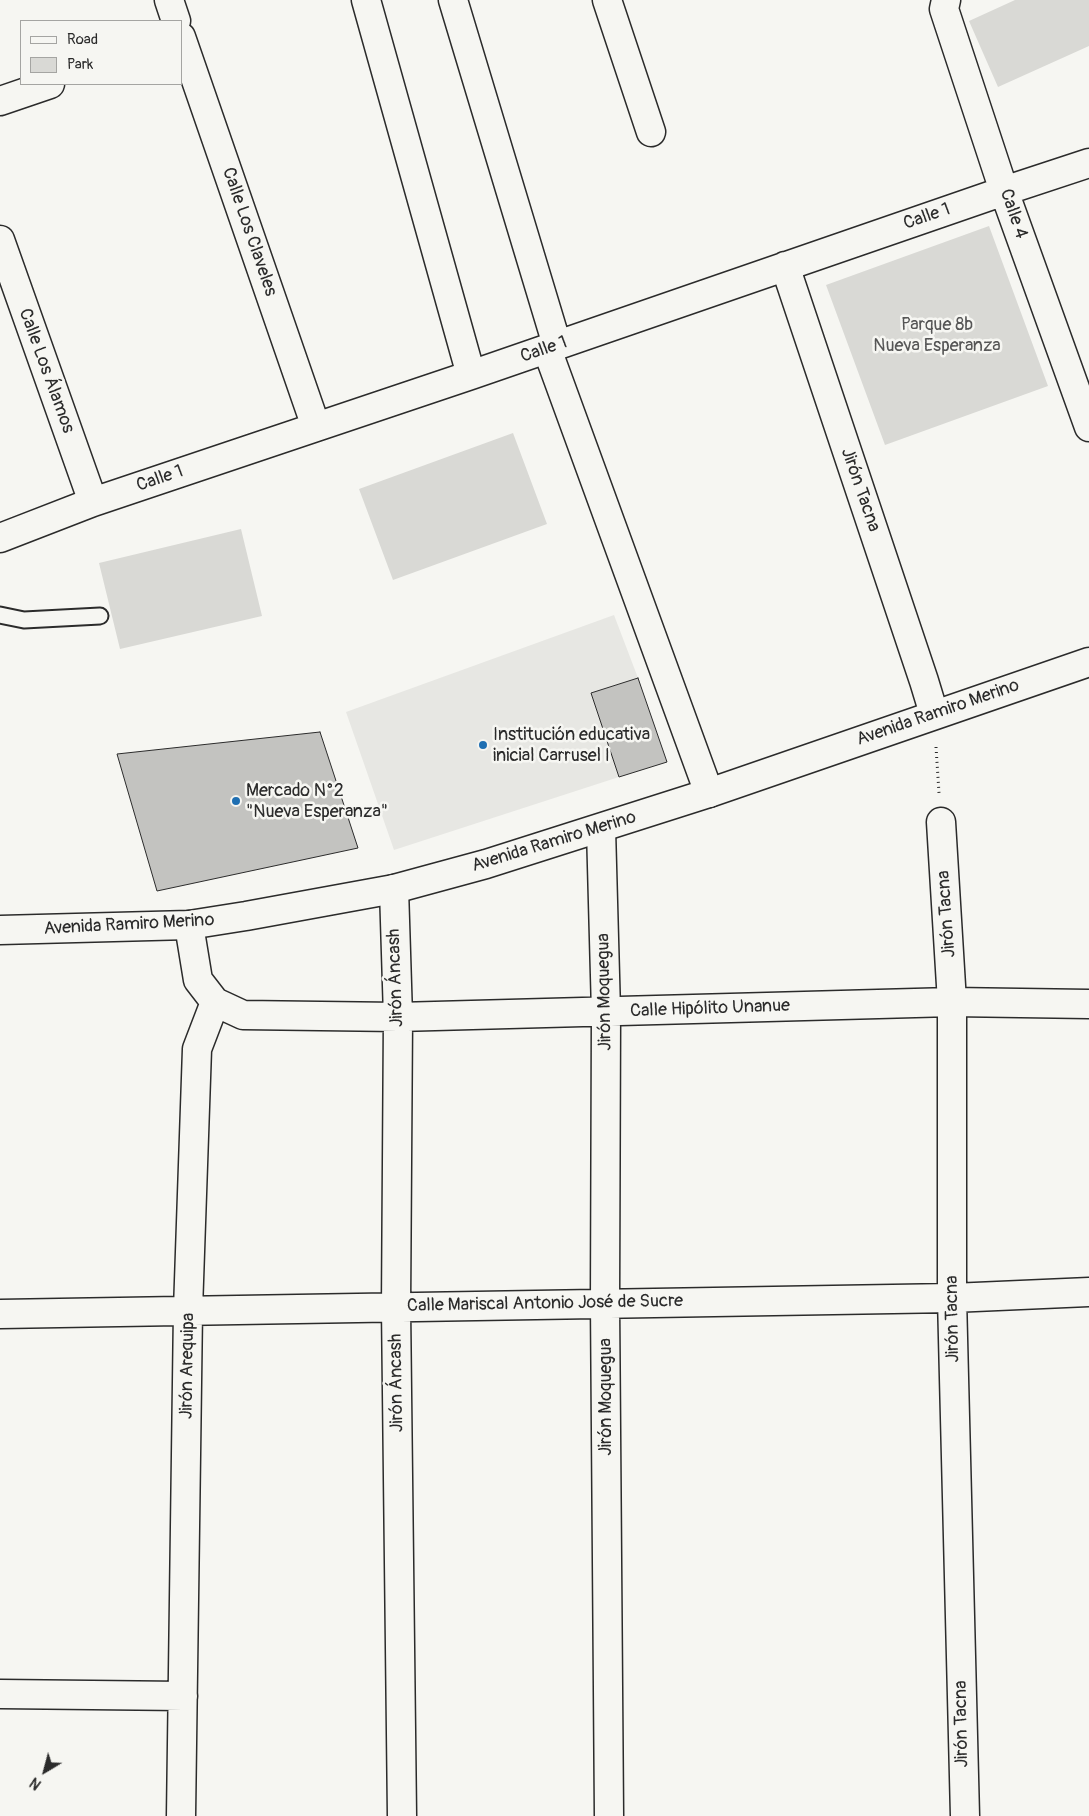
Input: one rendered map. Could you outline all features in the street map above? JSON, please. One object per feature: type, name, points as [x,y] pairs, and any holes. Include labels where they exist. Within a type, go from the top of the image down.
[{"type":"street","points":[[169,0],[176,20]]},
{"type":"street","points":[[366,0],[471,375]]},
{"type":"street","points":[[453,0],[552,347],[709,793]]},
{"type":"street","points":[[607,0],[651,132]]},
{"type":"street","name":"Calle 4","points":[[946,0],[944,9],[1004,191],[1089,427]]},
{"type":"street","name":"Calle Los Claveles","points":[[182,40],[316,427]]},
{"type":"street","points":[[0,101],[47,85]]},
{"type":"street","name":"Calle 1","points":[[0,538],[93,502],[471,375],[1089,163]]},
{"type":"street","name":"Calle Los Álamos","points":[[0,240],[93,502]]},
{"type":"street","name":"Jirón Tacna","points":[[785,266],[934,714]]},
{"type":"street","name":"Avenida Ramiro Merino","points":[[0,930],[189,925],[394,889],[486,864],[600,829],[1089,662]]},
{"type":"street","name":"Jirón Tacna","points":[[941,822],[952,1002],[952,1298],[965,1816]]},
{"type":"street","name":"Jirón Moquegua","points":[[600,829],[606,1012],[605,1303],[609,1816]]},
{"type":"street","name":"Jirón Áncash","points":[[394,889],[398,1017],[396,1307],[402,1816]]},
{"type":"street","points":[[189,925],[198,980],[215,1002]]},
{"type":"street","name":"Calle Hipólito Unanue","points":[[215,1002],[243,1015],[398,1017],[952,1002],[1089,1004]]},
{"type":"street","name":"Jirón Arequipa","points":[[182,1816],[188,1310],[197,1048],[215,1002]]},
{"type":"street","name":"Calle Mariscal Antonio José de Sucre","points":[[0,1314],[952,1298],[1089,1292]]},
{"type":"street","points":[[0,1694],[184,1696]]},
{"type":"lane","points":[[0,615],[24,620],[100,616]]},
{"type":"path","points":[[934,714],[941,822]]},
{"type":"shaded area","name":"Institución educativa inicial Carrusel I","points":[[614,615],[638,678],[591,693],[619,777],[394,850],[346,712]]},
{"type":"green space","points":[[1015,0],[1089,0],[1089,46],[998,87],[969,21]]},
{"type":"green space","name":"Parque 8b Nueva Esperanza","points":[[989,226],[1048,386],[885,445],[826,285]]},
{"type":"green space","points":[[513,433],[547,524],[393,580],[359,489]]},
{"type":"green space","points":[[241,529],[262,616],[120,649],[99,563]]},
{"type":"building","points":[[638,678],[667,762],[619,777],[591,693]]},
{"type":"building","name":"Mercado N°2 \"Nueva Esperanza\"","points":[[320,732],[358,848],[157,891],[117,754]]},
{"type":"place","name":"Institución educativa inicial Carrusel I","points":[[483,745]]},
{"type":"place","name":"Mercado N°2 \"Nueva Esperanza\"","points":[[236,801]]}]
